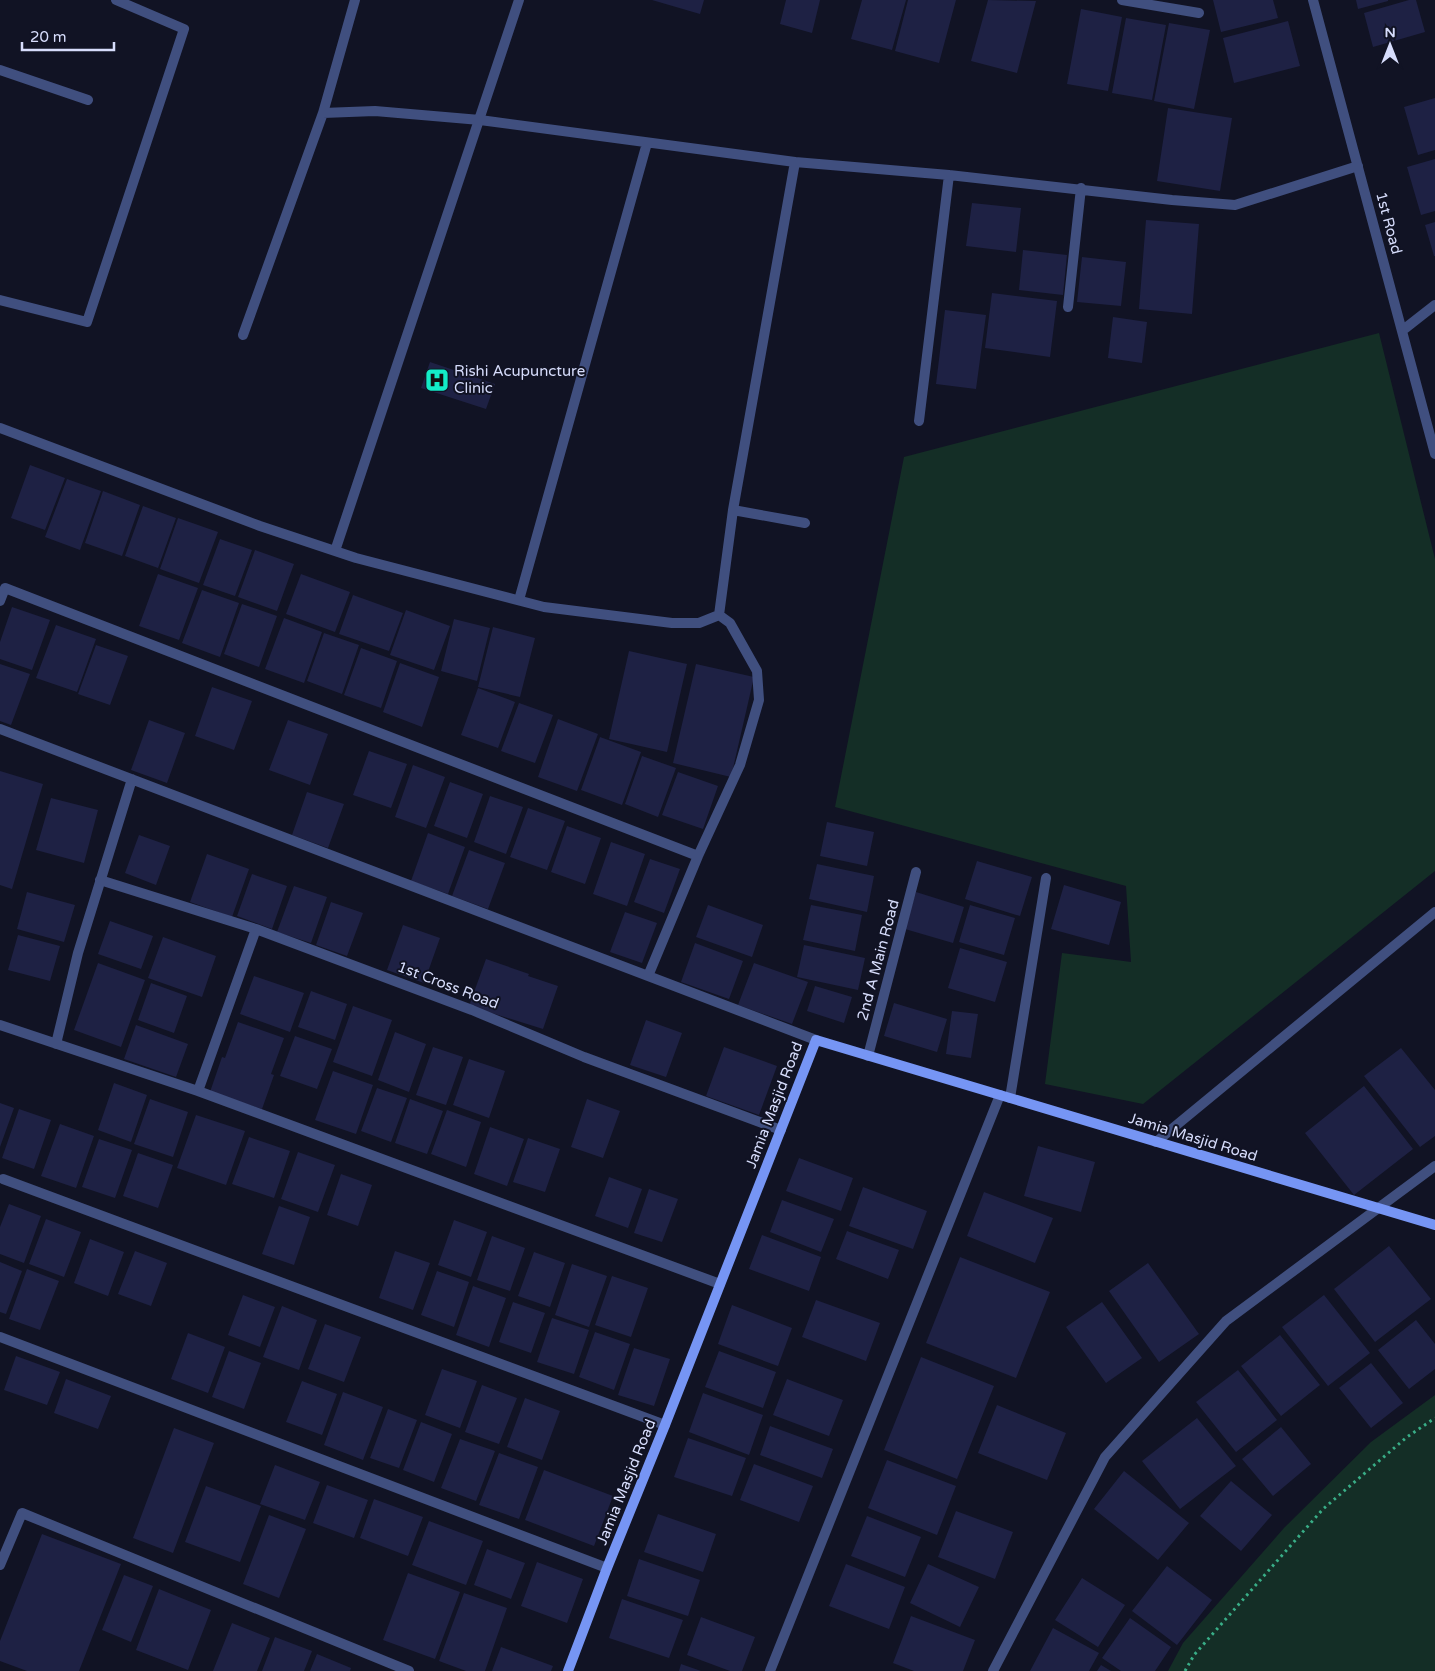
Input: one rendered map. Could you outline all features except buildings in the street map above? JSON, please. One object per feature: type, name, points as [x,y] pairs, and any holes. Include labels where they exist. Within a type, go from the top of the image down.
[{"type":"street","points":[[0,300],[87,322],[184,29],[116,0]]},
{"type":"street","points":[[243,334],[323,113],[355,0]]},
{"type":"street","points":[[335,551],[519,0]]},
{"type":"street","points":[[1122,0],[1200,13]]},
{"type":"street","name":"1st Road","points":[[1314,0],[1435,454]]},
{"type":"street","points":[[0,70],[88,100]]},
{"type":"street","points":[[323,113],[375,111],[480,120],[795,162],[950,174],[1172,200],[1235,205],[1358,166]]},
{"type":"street","points":[[519,600],[647,143]]},
{"type":"street","points":[[720,615],[733,510],[795,162]]},
{"type":"street","points":[[919,422],[950,174]]},
{"type":"street","points":[[1068,307],[1081,188]]},
{"type":"street","points":[[1403,330],[1435,304]]},
{"type":"street","points":[[0,428],[260,526],[356,558],[544,607],[672,623],[699,623],[720,615]]},
{"type":"street","points":[[733,510],[805,523]]},
{"type":"street","points":[[0,601],[5,588],[698,856]]},
{"type":"street","points":[[648,976],[698,856],[740,766],[759,700],[757,671],[730,623],[720,615]]},
{"type":"street","points":[[0,729],[816,1040]]},
{"type":"street","points":[[56,1044],[78,953],[132,779]]},
{"type":"street","name":"2nd A Main Road","points":[[868,1056],[916,872]]},
{"type":"street","points":[[770,1671],[1005,1096],[1046,878]]},
{"type":"street","name":"1st Cross Road","points":[[100,880],[256,929],[472,1010],[584,1057],[781,1130]]},
{"type":"street","points":[[1156,1142],[1435,912]]},
{"type":"street","points":[[198,1091],[256,929]]},
{"type":"street","points":[[0,1025],[198,1091],[720,1284]]},
{"type":"street","name":"Jamia Masjid Road","points":[[568,1671],[816,1040],[1435,1224]]},
{"type":"street","points":[[993,1671],[1105,1457],[1226,1321],[1435,1166]]},
{"type":"street","points":[[3,1179],[665,1425]]},
{"type":"street","points":[[0,1337],[607,1568]]},
{"type":"street","points":[[0,1565],[22,1513],[409,1671]]},
{"type":"path","points":[[1185,1671],[1194,1655],[1323,1509],[1408,1437],[1435,1418]]},
{"type":"green space","points":[[1379,333],[1435,559],[1435,871],[1143,1104],[1045,1084],[1062,953],[1131,962],[1126,886],[835,807],[904,457]]},
{"type":"green space","points":[[1435,1395],[1435,1671],[1168,1671],[1183,1643],[1284,1528],[1371,1442]]},
{"type":"place","name":"Rishi Acupuncture Clinic","points":[[437,380]]}]
